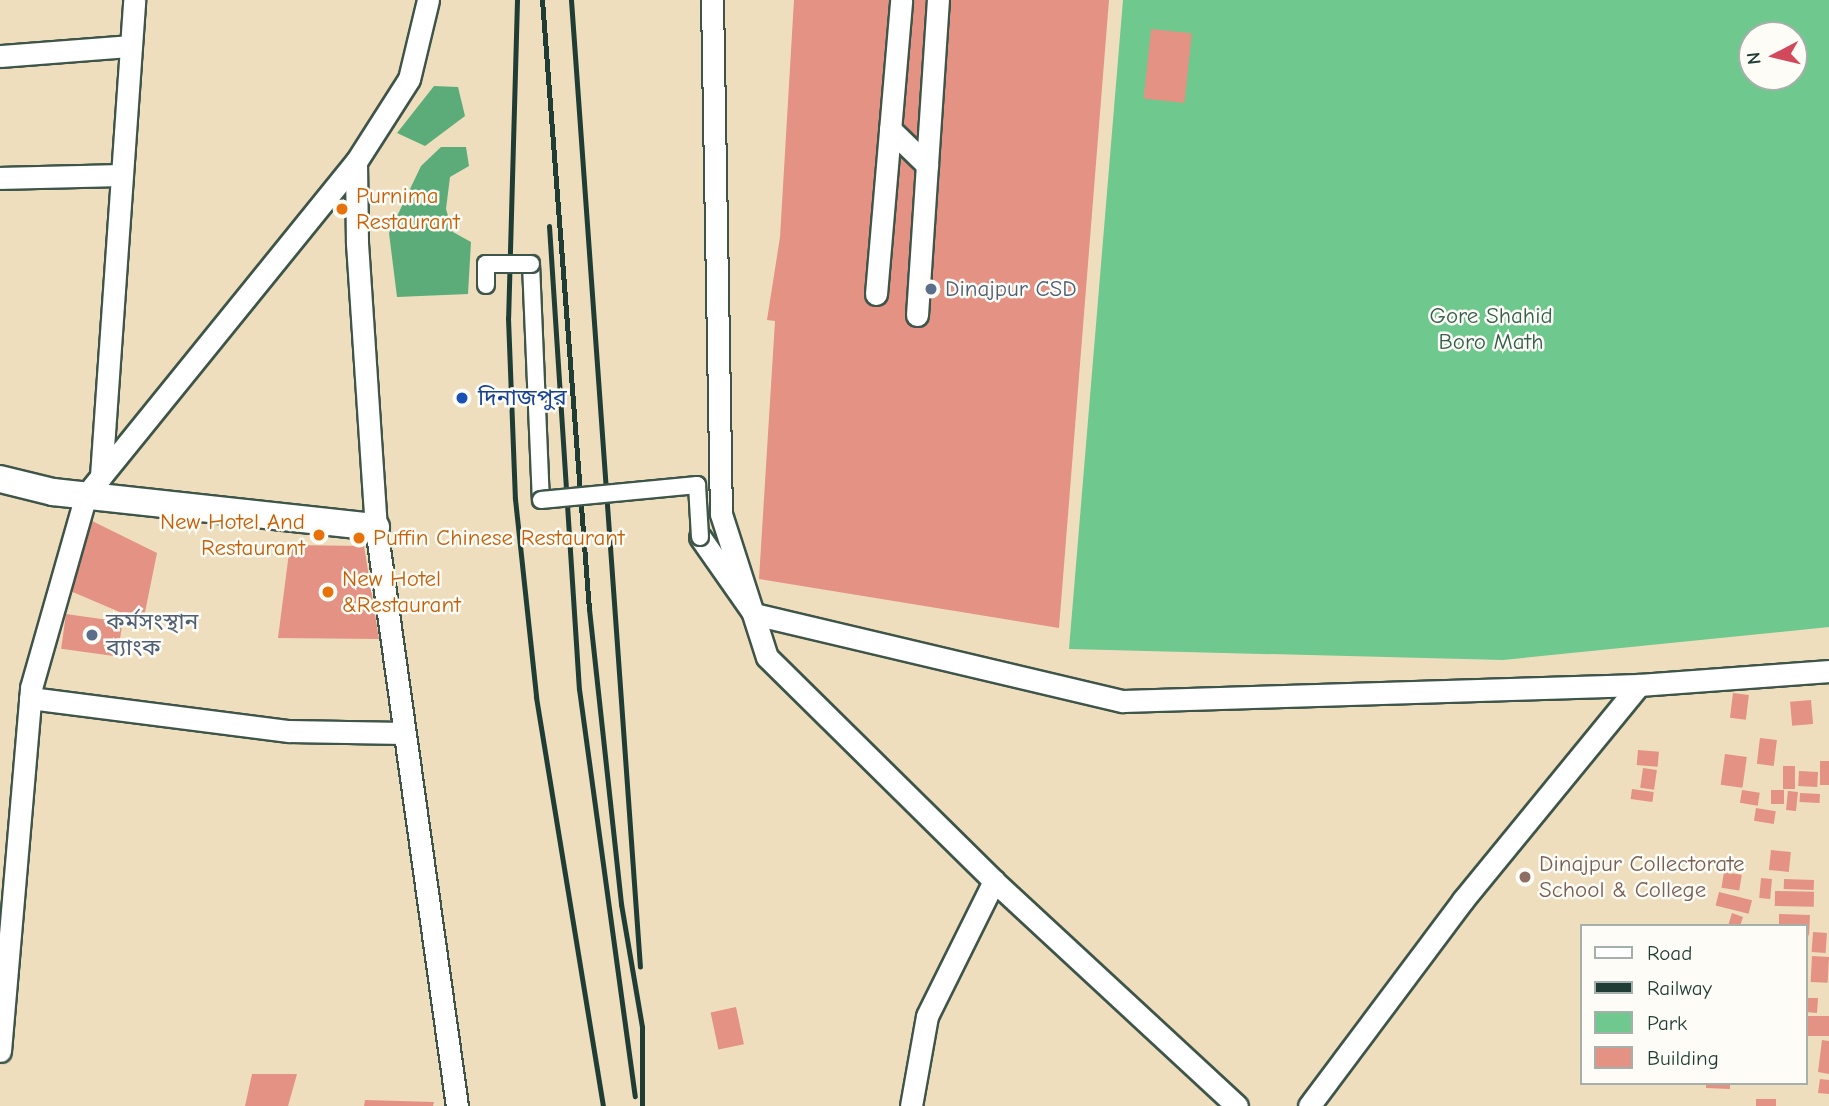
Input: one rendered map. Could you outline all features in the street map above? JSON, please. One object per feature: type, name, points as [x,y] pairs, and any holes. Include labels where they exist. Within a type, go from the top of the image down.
[{"type":"street","points":[[0,1051],[7,889],[30,698],[94,486],[122,175],[134,0]]},
{"type":"street","points":[[94,486],[356,162],[409,79],[428,0]]},
{"type":"street","points":[[712,0],[721,514],[767,656],[994,881],[1237,1106]]},
{"type":"street","points":[[876,294],[901,0]]},
{"type":"street","points":[[917,315],[938,0]]},
{"type":"street","points":[[0,56],[131,46]]},
{"type":"street","points":[[890,129],[927,165]]},
{"type":"street","points":[[356,162],[376,527],[457,1106]]},
{"type":"street","points":[[0,178],[122,175]]},
{"type":"street","points":[[486,285],[486,264],[531,264],[541,500],[697,485],[700,537],[754,614],[1123,701],[1639,685],[1829,671]]},
{"type":"street","points":[[0,479],[94,486],[376,527]]},
{"type":"street","points":[[1309,1106],[1463,900],[1639,685]]},
{"type":"street","points":[[30,698],[289,731],[404,733]]},
{"type":"street","points":[[911,1106],[927,1016],[994,881]]},
{"type":"green space","name":"Gore Shahid Boro Math","points":[[1123,0],[1829,0],[1829,627],[1503,660],[1069,649]]},
{"type":"green space","points":[[434,86],[458,87],[465,116],[425,146],[397,133]]},
{"type":"green space","points":[[441,147],[466,147],[469,166],[450,177],[446,209],[453,232],[471,242],[468,294],[397,297],[389,233],[421,166]]},
{"type":"building","name":"Dinajpur CSD","points":[[794,0],[1109,0],[1059,628],[759,579],[775,321],[767,320],[780,237]]},
{"type":"building","points":[[1151,29],[1192,33],[1184,103],[1144,99]]},
{"type":"building","points":[[80,515],[157,553],[143,622],[61,587]]},
{"type":"building","name":"New Hotel &Restaurant","points":[[290,545],[364,546],[379,639],[278,638]]},
{"type":"building","name":"কর্মসংস্থান ব্যাংক","points":[[66,614],[122,622],[118,657],[61,649]]},
{"type":"building","points":[[1733,693],[1749,695],[1746,720],[1730,718]]},
{"type":"building","points":[[1811,700],[1813,724],[1792,726],[1790,702]]},
{"type":"building","points":[[1760,738],[1777,740],[1774,766],[1757,764]]},
{"type":"building","points":[[1638,750],[1659,752],[1658,767],[1637,765]]},
{"type":"building","points":[[1725,754],[1747,757],[1742,788],[1721,785]]},
{"type":"building","points":[[1820,761],[1829,761],[1829,785],[1820,785]]},
{"type":"building","points":[[1783,766],[1795,766],[1795,789],[1783,789]]},
{"type":"building","points":[[1643,768],[1657,770],[1654,790],[1640,788]]},
{"type":"building","points":[[1799,771],[1818,772],[1817,787],[1798,786]]},
{"type":"building","points":[[1632,789],[1654,792],[1652,802],[1631,799]]},
{"type":"building","points":[[1742,790],[1760,793],[1758,806],[1740,803]]},
{"type":"building","points":[[1771,790],[1784,790],[1784,804],[1771,804]]},
{"type":"building","points":[[1788,791],[1798,792],[1796,811],[1786,810]]},
{"type":"building","points":[[1800,793],[1820,794],[1820,803],[1800,802]]},
{"type":"building","points":[[1756,808],[1776,811],[1774,824],[1754,821]]},
{"type":"building","points":[[1771,850],[1791,852],[1789,872],[1769,870]]},
{"type":"building","points":[[1724,872],[1742,875],[1739,891],[1721,888]]},
{"type":"building","points":[[1761,878],[1772,879],[1770,899],[1759,898]]},
{"type":"building","points":[[1784,879],[1814,880],[1814,890],[1784,889]]},
{"type":"building","points":[[1775,891],[1814,892],[1814,907],[1775,906]]},
{"type":"building","points":[[1719,892],[1752,900],[1749,914],[1716,906]]},
{"type":"building","points":[[1732,913],[1743,917],[1741,924],[1729,924]]},
{"type":"building","points":[[1779,914],[1810,915],[1809,937],[1808,924],[1779,924]]},
{"type":"building","points":[[1813,932],[1827,933],[1826,953],[1812,952]]},
{"type":"building","points":[[1812,956],[1829,957],[1828,983],[1811,982]]},
{"type":"building","points":[[1808,998],[1818,998],[1817,1013],[1808,1012]]},
{"type":"building","points":[[736,1007],[744,1044],[718,1050],[711,1012]]},
{"type":"building","points":[[1808,1016],[1829,1016],[1829,1036],[1808,1036]]},
{"type":"building","points":[[1822,1040],[1829,1041],[1829,1074],[1818,1072]]},
{"type":"building","points":[[252,1074],[297,1074],[288,1106],[245,1106]]},
{"type":"building","points":[[1820,1079],[1829,1080],[1829,1094],[1818,1093]]},
{"type":"building","points":[[1706,1085],[1730,1085],[1730,1089],[1706,1088]]},
{"type":"building","points":[[1756,1099],[1776,1099],[1776,1106],[1756,1106]]},
{"type":"building","points":[[365,1100],[434,1102],[433,1106],[364,1106]]},
{"type":"railway","points":[[517,0],[508,318],[515,499],[536,697],[603,1106]]},
{"type":"railway","points":[[542,0],[589,609],[621,904],[642,1027],[642,1106]]},
{"type":"railway","points":[[571,0],[640,967]]},
{"type":"railway","points":[[549,226],[579,689],[635,1096]]},
{"type":"place","name":"Purnima Restaurant","points":[[342,209]]},
{"type":"place","name":"Dinajpur CSD","points":[[931,289]]},
{"type":"place","name":"দিনাজপুর","points":[[462,398]]},
{"type":"place","name":"New Hotel And Restaurant","points":[[319,535]]},
{"type":"place","name":"Puffin Chinese Restaurant","points":[[359,538]]},
{"type":"place","name":"New Hotel &Restaurant","points":[[328,592]]},
{"type":"place","name":"কর্মসংস্থান ব্যাংক","points":[[92,635]]},
{"type":"place","name":"Dinajpur Collectorate School & College","points":[[1525,877]]}]
